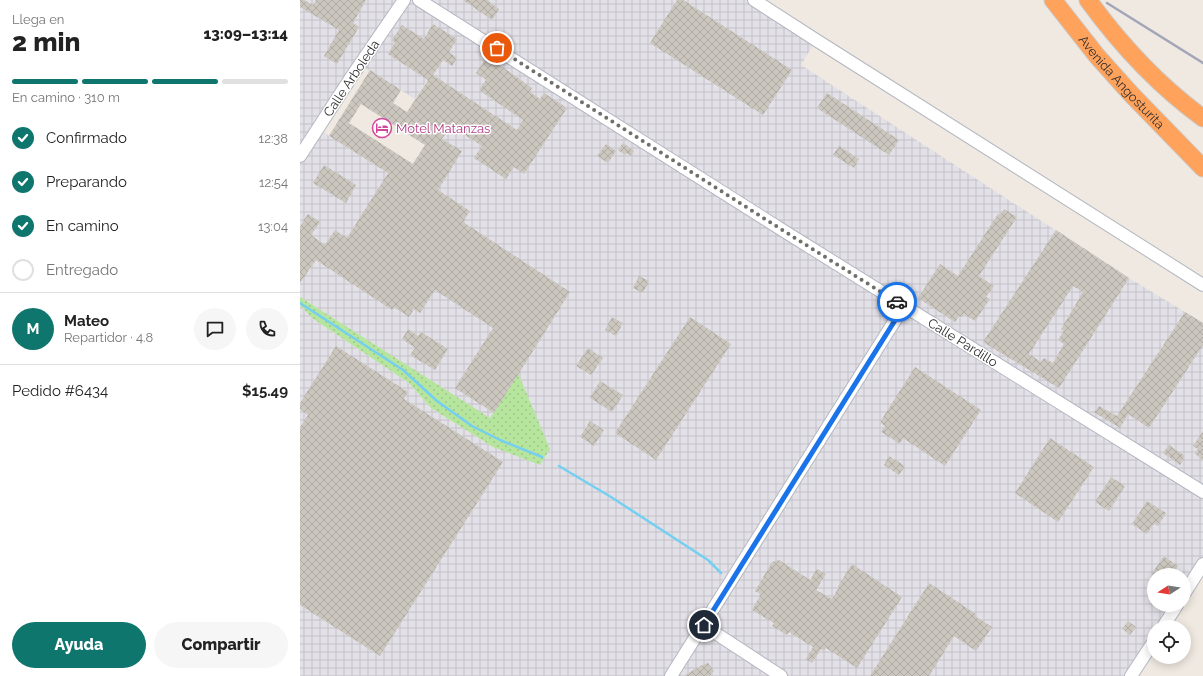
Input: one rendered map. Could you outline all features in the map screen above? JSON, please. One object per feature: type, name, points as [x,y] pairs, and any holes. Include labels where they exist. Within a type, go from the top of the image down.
[{"type":"highway","name":"Avenida Angosturita","points":[[1054,0],[1102,61],[1131,94],[1200,164]]},
{"type":"highway","points":[[1088,0],[1113,32],[1154,76],[1203,118]]},
{"type":"street","name":"Calle Arboleda","points":[[300,156],[404,0]]},
{"type":"street","name":"Calle Pardillo","points":[[419,0],[787,233],[1203,492]]},
{"type":"street","points":[[754,0],[1203,285]]},
{"type":"street","points":[[671,676],[904,306]]},
{"type":"street","points":[[1193,485],[1203,500]]},
{"type":"street","points":[[1191,583],[1203,564]]},
{"type":"street","points":[[704,625],[781,676]]},
{"type":"street","points":[[1131,676],[1147,651]]},
{"type":"shaded area","points":[[300,0],[754,0],[816,40],[801,65],[1129,278],[1203,323],[1203,492],[1193,487],[1203,500],[1203,564],[1191,583],[1191,568],[1147,568],[1147,612],[1173,612],[1167,620],[1147,620],[1147,652],[1131,676],[300,676],[300,305],[312,318],[409,383],[431,408],[493,447],[518,374],[490,419],[300,297]],"holes":[[[362,66],[415,99],[431,74],[474,141],[451,126],[427,163],[417,157],[402,182],[320,130]]]},
{"type":"green space","points":[[300,297],[490,418],[518,373],[550,449],[540,465],[493,447],[431,408],[409,383],[312,318],[300,305]]},
{"type":"building","points":[[300,0],[304,0],[313,5],[316,0],[366,0],[353,23],[359,27],[337,64],[324,56],[339,30],[300,7]]},
{"type":"building","points":[[463,0],[487,0],[499,9],[492,20]]},
{"type":"building","points":[[677,0],[683,0],[792,70],[763,115],[650,43]]},
{"type":"building","points":[[433,24],[457,39],[449,52],[457,58],[452,66],[443,60],[433,75],[517,130],[523,120],[479,90],[486,80],[476,73],[487,56],[532,88],[530,92],[540,99],[544,93],[567,108],[524,174],[514,167],[506,179],[474,158],[482,146],[451,126],[442,139],[462,151],[438,190],[470,211],[463,222],[570,292],[494,413],[455,388],[493,328],[435,290],[420,313],[414,309],[409,317],[394,307],[392,310],[316,260],[300,283],[300,226],[308,214],[320,222],[311,235],[325,245],[335,230],[347,238],[388,173],[329,136],[370,70],[401,90],[393,103],[407,112],[428,80],[388,54],[395,43],[392,40],[402,25],[424,39]],"holes":[[[361,104],[425,145],[413,164],[349,123]]]},
{"type":"building","points":[[827,93],[899,140],[889,155],[817,108]]},
{"type":"building","points":[[623,143],[634,151],[631,156],[626,153],[625,155],[618,150]]},
{"type":"building","points":[[606,144],[616,151],[608,163],[597,156]]},
{"type":"building","points":[[839,146],[859,159],[854,168],[833,155]]},
{"type":"building","points":[[324,165],[356,185],[346,203],[313,183]]},
{"type":"building","points":[[1004,209],[1017,217],[979,276],[994,286],[986,297],[990,299],[975,321],[964,314],[962,317],[959,316],[955,322],[918,298],[940,264],[958,276],[998,214],[1000,215]]},
{"type":"building","points":[[1056,230],[1129,278],[1059,388],[983,342]],"holes":[[[1073,286],[1083,292],[1061,329],[1064,331],[1058,340],[1064,344],[1053,363],[1044,358],[1041,362],[1029,354]]]},
{"type":"building","points":[[639,276],[649,281],[643,293],[633,288]]},
{"type":"building","points":[[1185,312],[1203,323],[1203,345],[1149,428],[1128,414],[1120,428],[1094,412],[1099,406],[1117,416]]},
{"type":"building","points":[[612,317],[623,323],[616,336],[605,330]]},
{"type":"building","points":[[690,317],[731,344],[656,460],[615,433]]},
{"type":"building","points":[[408,329],[418,336],[421,332],[448,349],[435,370],[410,355],[415,348],[402,339]]},
{"type":"building","points":[[336,346],[408,392],[404,399],[503,462],[380,656],[300,605],[300,427],[308,415],[300,409],[300,403]]},
{"type":"building","points":[[588,348],[603,358],[591,375],[576,366]]},
{"type":"building","points":[[915,367],[981,410],[945,466],[903,438],[900,444],[881,432],[885,426],[880,422]]},
{"type":"building","points":[[600,381],[623,395],[612,412],[590,398]]},
{"type":"building","points":[[590,421],[604,430],[594,446],[580,437]]},
{"type":"building","points":[[1203,431],[1203,460],[1195,454],[1198,449],[1193,446]]},
{"type":"building","points":[[1050,438],[1094,467],[1058,522],[1015,493]]},
{"type":"building","points":[[1169,445],[1185,456],[1180,465],[1163,453]]},
{"type":"building","points":[[889,456],[905,466],[899,475],[884,465]]},
{"type":"building","points":[[1111,477],[1125,486],[1109,511],[1095,502]]},
{"type":"building","points":[[1147,501],[1166,513],[1158,526],[1154,523],[1147,534],[1132,524]]},
{"type":"building","points":[[1164,556],[1178,566],[1177,568],[1156,568]]},
{"type":"building","points":[[779,560],[810,580],[817,569],[826,574],[816,590],[832,599],[839,587],[838,586],[852,564],[902,597],[857,668],[826,648],[824,651],[821,649],[812,663],[806,659],[813,647],[789,632],[787,635],[772,626],[774,623],[752,610],[761,594],[755,591],[772,562]]},
{"type":"building","points":[[929,583],[976,614],[975,616],[992,627],[976,651],[954,636],[929,676],[870,676]]},
{"type":"building","points":[[1128,621],[1136,627],[1130,635],[1122,629]]},
{"type":"building","points":[[708,663],[714,671],[710,676],[684,676],[700,666]]},
{"type":"waterway","points":[[300,303],[403,370],[437,401],[472,426],[500,440],[542,457]]},
{"type":"waterway","points":[[559,466],[611,497],[708,560],[721,573]]},
{"type":"railway","points":[[1107,3],[1203,63]]},
{"type":"way so far","points":[[497,48],[897,302]]},
{"type":"place","name":"Motel Matanzas","points":[[382,128]]},
{"type":"route","points":[[704,625],[904,306],[897,302]]}]
